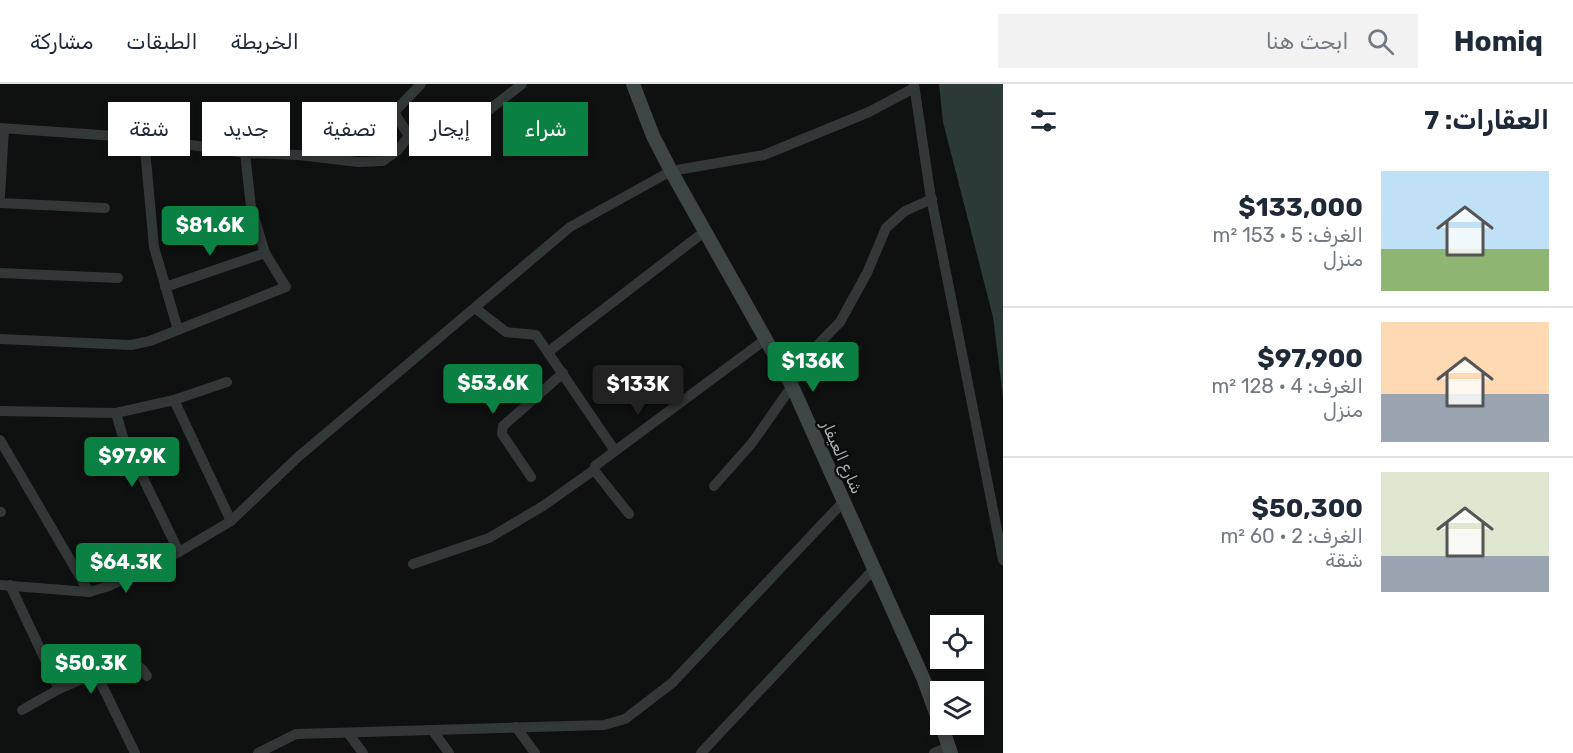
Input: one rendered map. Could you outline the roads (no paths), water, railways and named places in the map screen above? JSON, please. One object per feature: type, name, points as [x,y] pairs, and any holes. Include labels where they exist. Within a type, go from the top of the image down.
[{"type":"main road","name":"شارع العيفار","points":[[633,84],[653,136],[671,171],[792,386],[930,696]]},
{"type":"main road","name":"شارع العيفار","points":[[945,735],[950,750]]},
{"type":"street","points":[[290,154],[342,161],[383,161],[398,150],[409,136],[395,114],[397,107],[421,84]]},
{"type":"street","points":[[491,109],[522,84]]},
{"type":"street","points":[[5,585],[89,592],[109,586],[179,552],[231,521],[298,457],[570,227],[671,171],[764,155],[869,112],[914,86],[932,199],[1003,560]]},
{"type":"street","points":[[0,196],[2,129],[108,136]]},
{"type":"street","points":[[146,156],[154,247],[178,330]]},
{"type":"street","points":[[0,339],[131,345],[178,330],[286,287],[265,253],[251,207],[245,156]]},
{"type":"street","points":[[784,372],[811,352],[840,322],[867,273],[886,228],[905,211],[932,199]]},
{"type":"street","points":[[0,203],[105,208]]},
{"type":"street","points":[[548,352],[704,232]]},
{"type":"street","points":[[165,287],[265,253]]},
{"type":"street","points":[[0,273],[118,278]]},
{"type":"street","points":[[474,308],[506,332],[536,335],[615,451]]},
{"type":"street","points":[[413,564],[489,538],[543,506],[766,339]]},
{"type":"street","points":[[531,477],[502,434],[503,426],[563,374]]},
{"type":"street","points":[[0,411],[116,413],[174,400],[227,382]]},
{"type":"street","points":[[714,486],[752,443],[792,386]]},
{"type":"street","points":[[174,400],[231,521]]},
{"type":"street","points":[[116,413],[123,437],[179,552]]},
{"type":"street","points":[[0,440],[89,592]]},
{"type":"street","points":[[594,470],[629,514]]},
{"type":"street","points":[[258,753],[277,749],[296,734],[604,725],[626,719],[672,683],[844,501]]},
{"type":"street","points":[[701,753],[873,570]]},
{"type":"street","points":[[5,585],[59,689]]},
{"type":"street","points":[[22,710],[109,665],[128,660],[142,669],[147,676]]},
{"type":"street","points":[[96,673],[135,753]]},
{"type":"street","points":[[516,727],[535,753]]},
{"type":"street","points":[[433,731],[449,753]]},
{"type":"street","points":[[348,733],[363,753]]},
{"type":"street","points":[[934,753],[950,750]]}]
